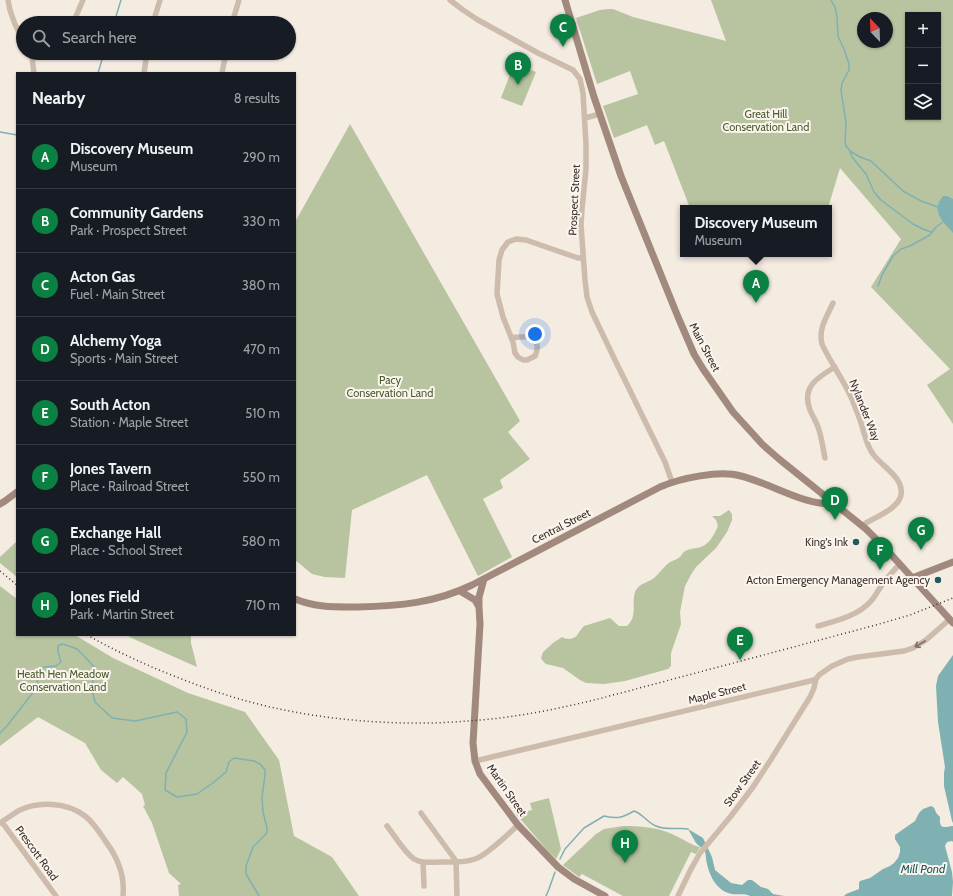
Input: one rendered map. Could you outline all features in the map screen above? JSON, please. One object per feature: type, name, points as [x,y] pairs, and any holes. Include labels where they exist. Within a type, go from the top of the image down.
[{"type":"street","points":[[8,0],[16,28]]},
{"type":"street","points":[[76,16],[83,0]]},
{"type":"street","points":[[156,16],[160,0]]},
{"type":"street","points":[[234,16],[239,0]]},
{"type":"street","points":[[450,0],[478,20],[575,72],[585,68]]},
{"type":"street","name":"Main Street","points":[[565,0],[585,68],[621,176],[678,317],[694,354],[703,369],[733,412],[762,444],[862,526],[900,564],[951,621]]},
{"type":"street","points":[[32,60],[34,72]]},
{"type":"street","points":[[144,72],[146,60]]},
{"type":"street","points":[[222,72],[225,60]]},
{"type":"street","name":"Prospect Street","points":[[575,72],[580,79],[585,118],[586,168],[581,225],[584,280],[587,297],[592,312],[665,462],[672,482]]},
{"type":"street","points":[[585,118],[600,114]]},
{"type":"street","points":[[511,337],[517,338],[526,336],[535,340],[538,348],[535,356],[527,360],[523,360],[518,357],[515,353],[511,337],[503,317],[498,294],[499,260],[502,250],[508,242],[516,239],[526,240],[578,258],[583,258]]},
{"type":"street","name":"Nylander Way","points":[[833,303],[822,325],[822,344],[845,385],[869,447],[876,458],[899,482],[901,490],[900,499],[895,505],[862,526]]},
{"type":"street","points":[[825,458],[820,432],[810,409],[808,396],[811,385],[815,380],[820,375],[835,367]]},
{"type":"street","name":"Central Street","points":[[296,599],[321,607],[384,606],[422,602],[460,591],[660,487],[685,478],[725,474],[735,475],[802,498],[823,504],[835,504]]},
{"type":"street","points":[[0,504],[16,493]]},
{"type":"street","points":[[912,578],[953,562]]},
{"type":"street","points":[[818,626],[848,617],[872,601],[882,585],[900,564]]},
{"type":"street","name":"Martin Street","points":[[484,579],[479,597],[480,624],[473,740],[475,761],[485,782],[518,825],[558,867],[574,879],[605,896]]},
{"type":"street","points":[[460,591],[475,600],[479,607]]},
{"type":"street","name":"Maple Street","points":[[475,761],[816,679],[819,675],[830,668],[848,660],[858,657],[904,651],[916,646],[951,621]]},
{"type":"street","name":"Stow Street","points":[[678,896],[702,851],[744,800],[766,768],[810,697],[816,679]]},
{"type":"street","points":[[1,822],[18,811],[47,804],[64,807],[84,815],[93,824],[116,857],[123,878],[123,896]]},
{"type":"street","points":[[421,813],[456,861],[456,896]]},
{"type":"street","name":"Prescott Road","points":[[1,822],[56,896]]},
{"type":"street","points":[[387,826],[409,855],[423,862],[468,861],[479,857],[518,825]]},
{"type":"street","points":[[423,862],[424,886]]},
{"type":"green space","name":"Great Hill Conservation Land","points":[[711,0],[953,0],[953,424],[927,385],[950,369],[871,287],[901,239],[840,168],[829,205],[689,205],[664,141],[655,145],[647,125],[614,138],[603,106],[638,94],[630,71],[597,84],[576,18],[600,10],[613,9],[633,17],[726,41]]},
{"type":"green space","points":[[514,64],[536,72],[522,106],[501,98]]},
{"type":"green space","name":"Pacy Conservation Land","points":[[350,124],[520,421],[508,432],[530,459],[500,480],[503,488],[483,499],[512,557],[478,576],[427,475],[352,510],[345,578],[325,577],[312,574],[296,561],[296,220]]},
{"type":"green space","points":[[729,510],[732,514],[732,520],[727,532],[716,548],[696,567],[685,586],[680,612],[681,624],[671,653],[671,666],[668,669],[625,681],[604,684],[586,683],[563,668],[546,664],[543,661],[541,658],[543,652],[553,643],[562,637],[568,639],[574,638],[584,626],[610,618],[619,626],[627,626],[633,617],[634,594],[637,588],[654,578],[670,562],[680,557],[685,551],[706,545],[714,535],[718,526],[716,520],[712,516],[720,516]]},
{"type":"green space","points":[[16,542],[16,576],[0,563],[0,557]]},
{"type":"green space","name":"Heath Hen Meadow Conservation Land","points":[[0,586],[16,598],[16,636],[77,636],[113,658],[188,693],[245,712],[279,760],[294,836],[332,857],[359,896],[179,896],[178,885],[181,884],[169,873],[152,823],[143,806],[145,805],[142,794],[123,777],[117,783],[101,770],[85,743],[38,717],[0,746]]},
{"type":"green space","points":[[128,636],[191,636],[191,643],[197,667]]},
{"type":"green space","points":[[549,798],[561,849],[556,859],[516,814],[532,810],[530,803]]},
{"type":"green space","points":[[623,826],[654,828],[672,834],[700,847],[696,854],[691,852],[669,896],[623,896],[582,874],[579,877],[563,865],[596,834],[604,829]]},
{"type":"water","points":[[943,196],[953,199],[953,233],[939,216],[939,202]]},
{"type":"water","points":[[953,655],[953,823],[944,786],[945,767],[938,722],[936,686],[938,676]]},
{"type":"water","name":"Mill Pond","points":[[931,806],[940,817],[941,826],[953,826],[953,842],[947,842],[945,846],[952,872],[952,896],[844,896],[859,889],[860,881],[870,878],[894,863],[900,852],[900,847],[895,839],[895,835],[915,821],[923,809]]},
{"type":"water","points":[[688,829],[703,838],[712,857],[715,870],[731,883],[742,885],[748,880],[752,880],[761,887],[768,889],[773,894],[784,896],[750,896],[743,894],[732,894],[722,890],[715,883],[710,874],[705,851],[696,843]]},
{"type":"waterway","points":[[116,16],[121,0]]},
{"type":"waterway","points":[[831,0],[835,7],[837,17],[838,36],[849,64],[849,70],[842,83],[841,90],[846,123],[846,146],[850,151],[871,161],[903,191],[921,201],[938,207]]},
{"type":"waterway","points":[[98,72],[102,60]]},
{"type":"waterway","points":[[0,132],[16,135]]},
{"type":"waterway","points":[[850,151],[852,157],[866,174],[874,192],[881,200],[913,224],[931,232]]},
{"type":"waterway","points":[[878,286],[882,275],[893,256],[901,249],[910,246],[930,235],[936,227],[943,222]]},
{"type":"waterway","points":[[0,733],[38,686],[38,671],[44,667],[56,666],[61,662],[58,646],[62,644],[77,649],[94,667],[92,690],[95,702],[112,718],[135,721],[177,712],[186,719],[187,732],[166,773],[165,790],[177,797],[197,794],[226,772],[229,762],[234,758],[254,761],[260,764],[265,770],[262,797],[267,832],[253,847],[246,866],[246,874],[259,896]]},
{"type":"waterway","points":[[560,859],[565,849],[584,828],[604,816],[620,817],[634,811],[653,825],[669,829],[688,829]]},
{"type":"waterway","points":[[546,896],[555,872]]},
{"type":"railway","points":[[0,571],[16,584]]},
{"type":"railway","points":[[89,636],[128,656],[178,678],[243,700],[270,707],[298,713],[355,720],[441,723],[485,720],[519,715],[602,698],[876,625],[910,615],[953,598]]},
{"type":"place","name":"Acton Gas","points":[[563,47]]},
{"type":"place","name":"Community Gardens","points":[[518,85]]},
{"type":"place","name":"Discovery Museum","points":[[756,303]]},
{"type":"place","name":"Alchemy Yoga","points":[[835,520]]},
{"type":"place","name":"King's Ink","points":[[856,542]]},
{"type":"place","name":"Exchange Hall","points":[[921,550]]},
{"type":"place","name":"Jones Tavern","points":[[880,570]]},
{"type":"place","name":"Acton Emergency Management Agency","points":[[938,580]]},
{"type":"place","name":"South Acton","points":[[740,660]]},
{"type":"place","name":"Jones Field","points":[[625,863]]}]
